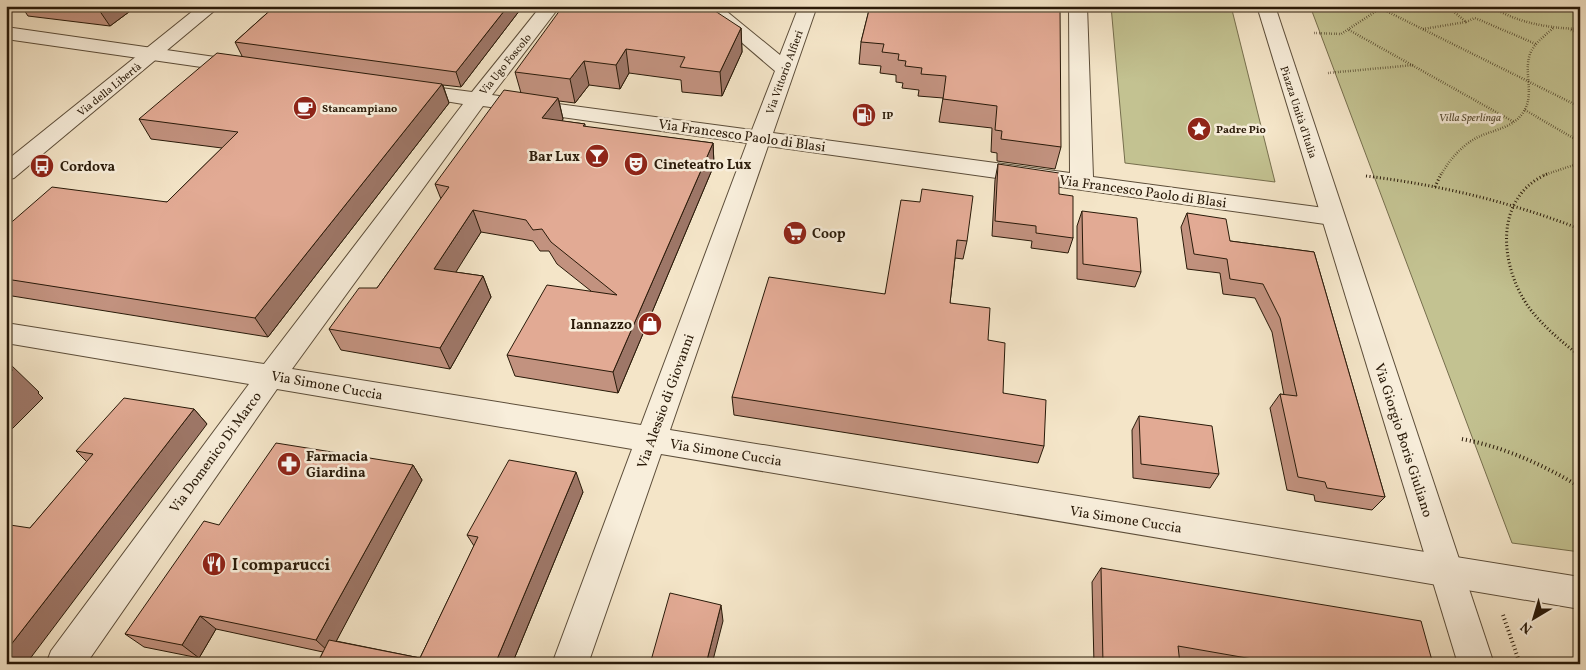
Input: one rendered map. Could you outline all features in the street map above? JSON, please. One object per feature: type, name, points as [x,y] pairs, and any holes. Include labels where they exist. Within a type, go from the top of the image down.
[{"type":"street","name":"Via della Libertà","points":[[6,173],[211,6]]},
{"type":"street","name":"Via Ugo Foscolo","points":[[477,98],[551,6]]},
{"type":"street","points":[[708,6],[785,69]]},
{"type":"street","name":"Via Vittorio Alfieri","points":[[760,138],[808,6]]},
{"type":"street","points":[[1078,6],[1082,182]]},
{"type":"street","name":"Piazza Unità d'Italia","points":[[1266,6],[1332,217]]},
{"type":"street","points":[[6,33],[260,69]]},
{"type":"street","name":"Via Francesco Paolo di Blasi","points":[[388,87],[1332,217]]},
{"type":"street","name":"Via Domenico Di Marco","points":[[64,664],[270,375],[477,98]]},
{"type":"street","name":"Via Alessio di Giovanni","points":[[570,664],[760,138]]},
{"type":"street","name":"Via Giorgio Boris Giuliano","points":[[1332,217],[1476,664]]},
{"type":"street","name":"Via Simone Cuccia","points":[[6,333],[270,375],[651,440],[1580,593]]},
{"type":"path","points":[[1376,6],[1580,107]]},
{"type":"path","points":[[1314,34],[1341,34],[1350,30],[1384,6]]},
{"type":"path","points":[[1447,6],[1466,22]]},
{"type":"path","points":[[1490,6],[1519,21],[1553,28],[1580,28]]},
{"type":"path","points":[[1496,10],[1509,12],[1524,6]]},
{"type":"path","points":[[1530,6],[1546,9],[1554,6]]},
{"type":"path","points":[[1561,6],[1580,12]]},
{"type":"path","points":[[1423,29],[1466,22],[1475,18],[1536,44]]},
{"type":"path","points":[[1435,187],[1451,158],[1474,139],[1514,122],[1525,110],[1529,95],[1527,70],[1536,44],[1553,28]]},
{"type":"path","points":[[1570,29],[1580,34]]},
{"type":"path","points":[[1350,30],[1514,122]]},
{"type":"path","points":[[1328,73],[1414,65]]},
{"type":"path","points":[[1525,110],[1580,142]]},
{"type":"path","points":[[1580,163],[1536,179],[1521,191],[1511,205],[1506,222],[1505,243],[1517,285],[1529,307],[1580,356]]},
{"type":"path","points":[[1366,176],[1435,187],[1511,205],[1580,229]]},
{"type":"path","points":[[1462,439],[1495,448],[1561,475],[1580,487]]},
{"type":"green space","points":[[1111,6],[1231,6],[1275,182],[1125,163]]},
{"type":"green space","name":"Villa Sperlinga","points":[[1310,6],[1580,6],[1580,552],[1512,543]]},
{"type":"building","points":[[69,6],[105,6],[99,10]]},
{"type":"building","points":[[275,6],[508,6],[456,72],[235,42]]},
{"type":"building","points":[[563,6],[700,6],[704,9],[709,7],[741,28],[720,72],[680,67],[685,57],[626,49],[616,65],[584,61],[570,79],[515,72]]},
{"type":"building","points":[[870,6],[1060,6],[1061,147],[1001,139],[1002,131],[995,130],[997,106],[943,99],[946,76],[921,74],[922,68],[905,66],[906,61],[898,60],[899,54],[882,52],[884,44],[861,42]]},
{"type":"building","points":[[217,53],[442,84],[255,318],[6,279],[6,227],[52,187],[167,202],[238,132],[139,119]]},
{"type":"building","points":[[504,90],[558,98],[542,118],[585,124],[583,126],[713,143],[613,372],[507,355],[547,285],[617,295],[551,242],[542,229],[533,230],[526,220],[473,210],[434,269],[483,276],[440,348],[329,329],[359,288],[377,288],[449,187],[435,184]]},
{"type":"building","points":[[998,164],[1059,173],[1059,194],[1073,196],[1073,238],[1036,233],[1036,226],[995,221]]},
{"type":"building","points":[[922,189],[973,196],[967,241],[957,240],[950,303],[990,308],[988,340],[1005,343],[1003,393],[1046,400],[1044,446],[732,397],[769,277],[885,294],[901,200],[920,202]]},
{"type":"building","points":[[1082,211],[1137,218],[1141,272],[1083,264]]},
{"type":"building","points":[[1187,213],[1226,219],[1230,241],[1314,252],[1385,497],[1327,488],[1325,482],[1298,477],[1280,394],[1297,396],[1280,318],[1263,284],[1230,279],[1227,259],[1194,254]]},
{"type":"building","points":[[6,369],[13,370],[6,376]]},
{"type":"building","points":[[124,398],[194,409],[6,651],[6,530],[10,525],[30,528],[93,454],[76,451]]},
{"type":"building","points":[[1139,416],[1212,426],[1219,474],[1141,464]]},
{"type":"building","points":[[276,443],[413,465],[316,640],[200,616],[182,645],[125,634],[204,521],[219,525]]},
{"type":"building","points":[[509,460],[576,472],[495,664],[317,664],[329,640],[420,658],[478,537],[467,535]]},
{"type":"building","points":[[1101,568],[1421,621],[1433,664],[1281,664],[1178,646],[1180,664],[1103,664]]},
{"type":"building","points":[[670,593],[721,605],[706,664],[650,664]]},
{"type":"place","name":"Stancampiano","points":[[305,108]]},
{"type":"place","name":"IP","points":[[864,115]]},
{"type":"place","name":"Padre Pio","points":[[1199,129]]},
{"type":"place","name":"Bar Lux","points":[[597,156]]},
{"type":"place","name":"Cineteatro Lux","points":[[636,164]]},
{"type":"place","name":"Cordova","points":[[42,166]]},
{"type":"place","name":"Coop","points":[[795,233]]},
{"type":"place","name":"Iannazzo","points":[[650,324]]},
{"type":"place","name":"Farmacia Giardina","points":[[289,464]]},
{"type":"place","name":"I comparucci","points":[[214,564]]}]
